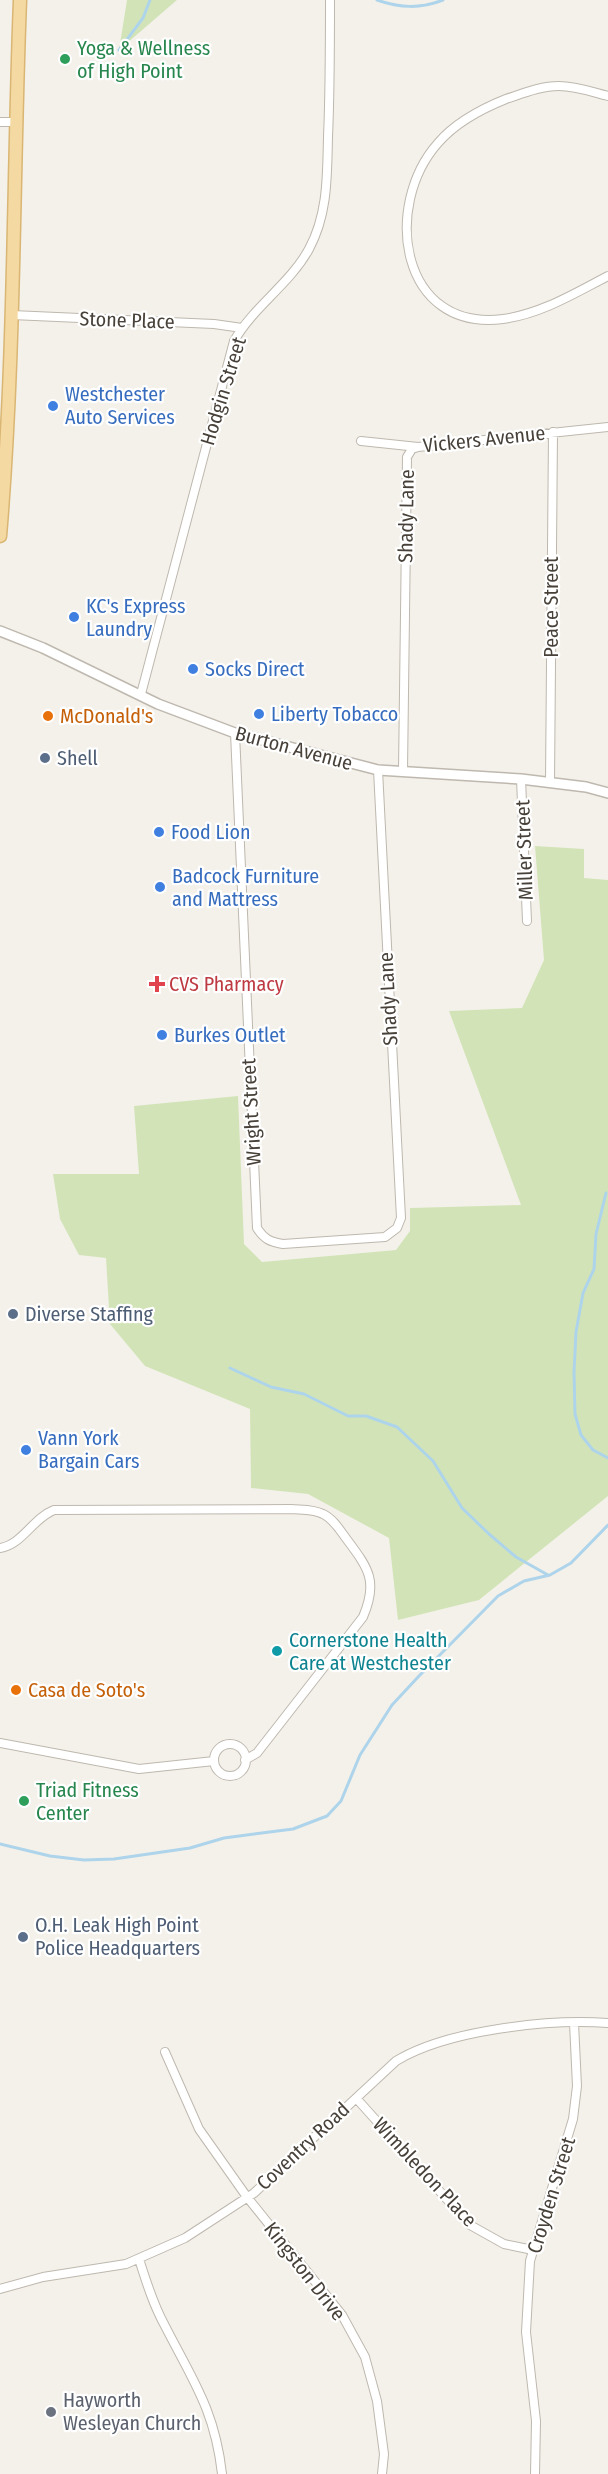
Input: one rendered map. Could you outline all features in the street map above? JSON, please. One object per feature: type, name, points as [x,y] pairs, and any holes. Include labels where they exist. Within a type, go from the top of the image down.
[{"type":"main road","points":[[0,536],[7,458],[20,0]]},
{"type":"street","name":"Hodgin Street","points":[[141,694],[229,359],[242,328],[300,262],[315,235],[323,213],[329,118],[330,0]]},
{"type":"street","points":[[608,96],[574,87],[545,87],[494,104],[469,118],[437,144],[416,177],[406,216],[405,234],[413,268],[421,284],[444,307],[461,314],[503,319],[557,303],[608,276]]},
{"type":"street","points":[[0,122],[15,122]]},
{"type":"street","name":"Stone Place","points":[[12,315],[214,324],[242,328]]},
{"type":"street","name":"Vickers Avenue","points":[[361,441],[418,447],[608,427]]},
{"type":"street","name":"Peace Street","points":[[550,782],[553,432]]},
{"type":"street","name":"Shady Lane","points":[[403,771],[407,457],[412,449],[418,447]]},
{"type":"street","name":"Burton Avenue","points":[[0,631],[43,648],[194,719],[235,734],[378,770],[521,779],[608,793]]},
{"type":"street","name":"Wright Street","points":[[235,734],[257,1228],[263,1237],[283,1244],[385,1237],[397,1228]]},
{"type":"street","name":"Shady Lane","points":[[378,770],[400,1218],[397,1228]]},
{"type":"street","name":"Miller Street","points":[[521,779],[527,921]]},
{"type":"street","points":[[0,1548],[9,1547],[38,1520],[54,1510],[291,1509],[326,1515],[338,1526],[367,1569],[371,1587],[370,1601],[363,1617],[274,1733],[257,1753],[245,1760]]},
{"type":"street","points":[[0,1743],[139,1769],[214,1761]]},
{"type":"street","points":[[229,1744],[239,1747],[245,1760],[242,1770],[233,1775],[222,1773],[214,1761],[216,1751],[229,1744]]},
{"type":"street","name":"Coventry Road","points":[[0,2289],[43,2277],[126,2264],[185,2238],[247,2197],[396,2061],[436,2042],[491,2031],[574,2023],[608,2023]]},
{"type":"street","name":"Croyden Street","points":[[535,2474],[536,2421],[526,2332],[533,2250],[573,2119],[577,2086],[574,2023]]},
{"type":"street","name":"Kingston Drive","points":[[165,2052],[199,2129],[247,2197],[342,2315],[365,2357],[377,2401],[384,2454],[382,2474]]},
{"type":"street","name":"Wimbledon Place","points":[[356,2098],[470,2225],[504,2244],[533,2250]]},
{"type":"street","points":[[139,2259],[163,2323],[203,2395],[211,2417],[222,2474]]},
{"type":"green space","points":[[127,0],[177,0],[119,50]]},
{"type":"green space","points":[[535,846],[584,849],[584,878],[608,880],[608,1496],[479,1600],[398,1620],[389,1538],[308,1494],[251,1488],[250,1409],[145,1366],[110,1324],[106,1258],[79,1255],[60,1219],[53,1174],[139,1174],[134,1106],[238,1096],[244,1244],[262,1262],[396,1250],[410,1231],[410,1208],[521,1205],[449,1011],[522,1008],[544,960]]},
{"type":"waterway","points":[[119,50],[143,18],[150,0]]},
{"type":"waterway","points":[[377,0],[394,5],[410,6],[426,5],[443,0]]},
{"type":"waterway","points":[[606,1193],[596,1234],[594,1269],[583,1293],[576,1332],[574,1372],[575,1414],[581,1435],[593,1450],[608,1458]]},
{"type":"waterway","points":[[230,1368],[271,1387],[304,1394],[348,1416],[366,1416],[397,1427],[433,1461],[462,1508],[516,1557],[548,1575]]},
{"type":"waterway","points":[[0,1844],[50,1856],[84,1860],[114,1859],[190,1848],[224,1838],[293,1829],[327,1816],[341,1801],[360,1755],[392,1705],[419,1676],[498,1596],[524,1581],[550,1575],[571,1563],[608,1525]]},
{"type":"place","name":"Yoga & Wellness of High Point","points":[[65,59]]},
{"type":"place","name":"Westchester Auto Services","points":[[53,406]]},
{"type":"place","name":"KC's Express Laundry","points":[[74,617]]},
{"type":"place","name":"Socks Direct","points":[[193,669]]},
{"type":"place","name":"Liberty Tobacco","points":[[259,714]]},
{"type":"place","name":"McDonald's","points":[[48,716]]},
{"type":"place","name":"Shell","points":[[45,758]]},
{"type":"place","name":"Food Lion","points":[[159,832]]},
{"type":"place","name":"Badcock Furniture and Mattress","points":[[160,887]]},
{"type":"place","name":"CVS Pharmacy","points":[[157,984]]},
{"type":"place","name":"Burkes Outlet","points":[[162,1035]]},
{"type":"place","name":"Diverse Staffing","points":[[13,1314]]},
{"type":"place","name":"Vann York Bargain Cars","points":[[26,1450]]},
{"type":"place","name":"Cornerstone Health Care at Westchester","points":[[277,1651]]},
{"type":"place","name":"Casa de Soto's","points":[[16,1690]]},
{"type":"place","name":"Triad Fitness Center","points":[[24,1801]]},
{"type":"place","name":"O.H. Leak High Point Police Headquarters","points":[[23,1937]]},
{"type":"place","name":"Hayworth Wesleyan Church","points":[[51,2412]]}]
